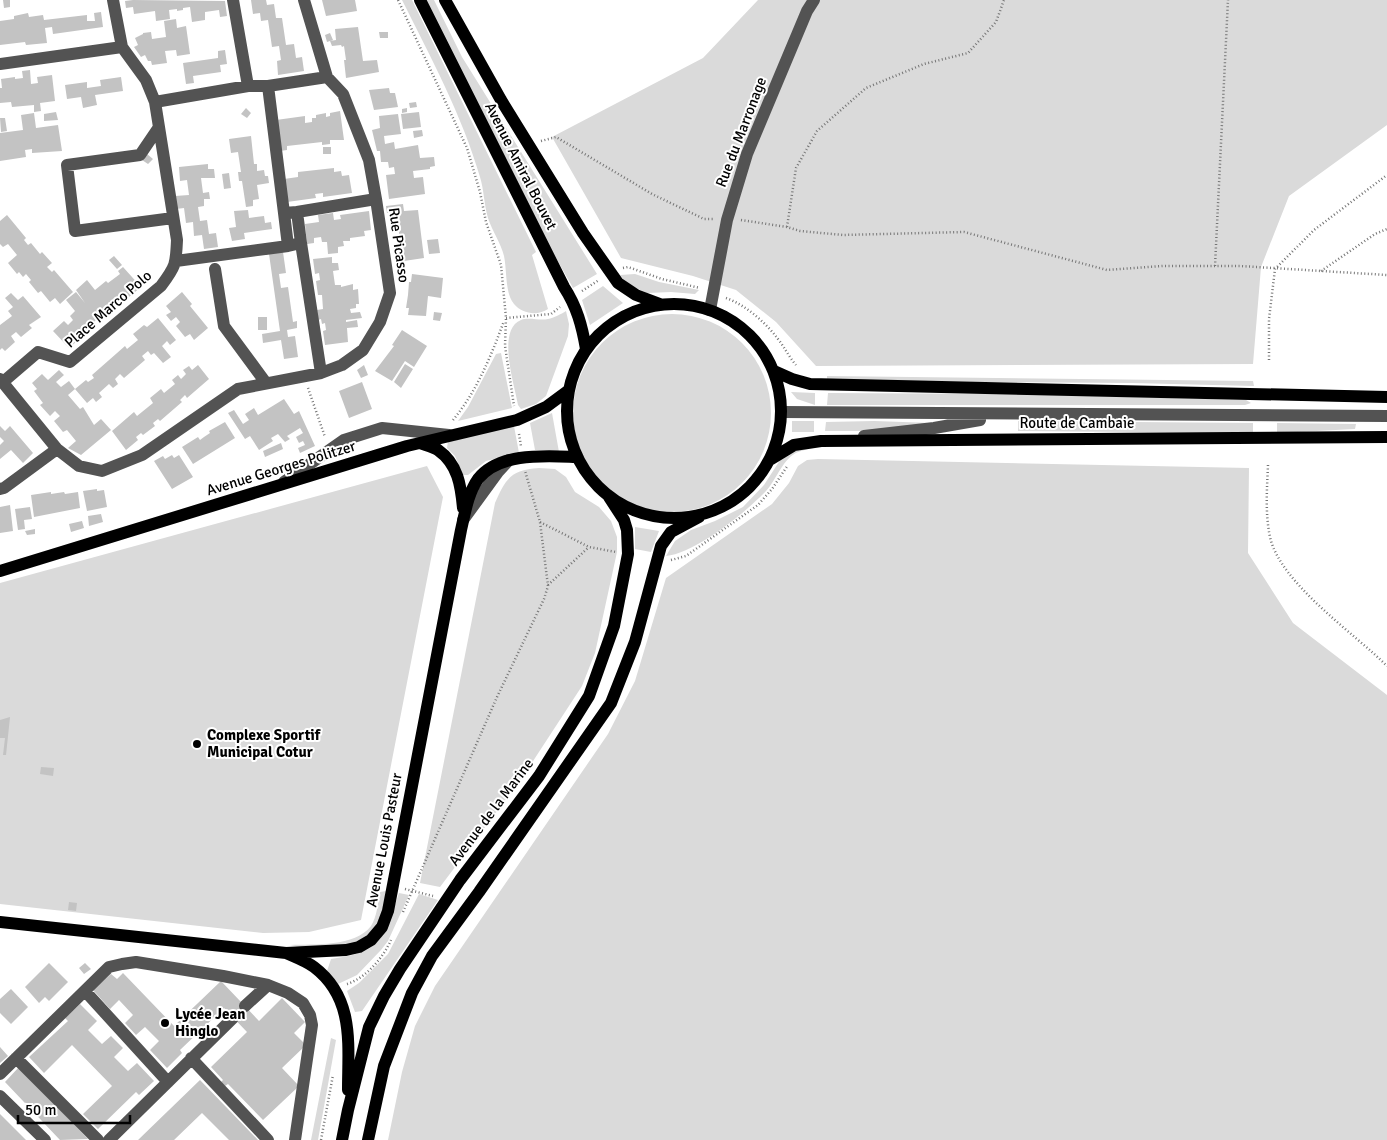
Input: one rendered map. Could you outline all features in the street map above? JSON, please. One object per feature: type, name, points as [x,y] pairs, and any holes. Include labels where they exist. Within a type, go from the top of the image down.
[{"type":"main road","name":"Avenue Amiral Bouvet","points":[[420,0],[559,278],[571,298],[580,320],[586,349]]},
{"type":"main road","name":"Avenue Amiral Bouvet","points":[[445,0],[501,100],[583,233],[618,283],[636,295],[660,304]]},
{"type":"main road","points":[[368,1140],[384,1066],[412,992],[432,956],[611,703],[635,642],[661,546],[671,532],[699,517],[728,505],[753,485],[771,459],[779,436],[782,412],[780,391],[774,371],[759,345],[737,324],[710,310],[685,304],[660,304],[642,308],[611,324],[586,349],[575,369],[569,390],[566,413],[569,435],[576,457],[590,479],[609,497],[637,513],[668,519],[699,517]]},
{"type":"main road","points":[[774,371],[810,384],[1387,397]]},
{"type":"main road","name":"Avenue Georges Politzer","points":[[0,571],[420,443],[516,420],[546,406],[569,390]]},
{"type":"main road","name":"Route de Cambaie","points":[[771,459],[794,445],[822,441],[1387,437]]},
{"type":"main road","points":[[420,443],[438,450],[453,466],[461,484],[463,520]]},
{"type":"main road","name":"Avenue Louis Pasteur","points":[[0,922],[286,953],[346,950],[359,947],[371,940],[382,927],[385,919],[463,520],[470,494],[486,471],[509,460],[535,456],[576,457]]},
{"type":"main road","name":"Avenue de la Marine","points":[[342,1140],[369,1027],[384,996],[447,899],[539,776],[590,696],[614,626],[628,554],[627,530],[624,520],[609,497]]},
{"type":"main road","points":[[286,953],[314,967],[335,990],[345,1012],[348,1037],[348,1110]]},
{"type":"street","points":[[113,0],[122,47],[146,80],[155,102],[177,240],[176,261],[301,243]]},
{"type":"street","points":[[233,0],[248,86]]},
{"type":"street","points":[[155,102],[248,86],[268,86],[328,77],[304,0]]},
{"type":"street","name":"Rue du Marronage","points":[[710,310],[727,220],[746,154],[814,0]]},
{"type":"street","points":[[0,64],[122,47]]},
{"type":"street","name":"Rue Picasso","points":[[1,381],[57,449],[79,466],[102,471],[142,455],[238,389],[320,372],[342,365],[364,350],[380,322],[390,293],[369,160],[343,94],[328,77]]},
{"type":"street","points":[[268,86],[288,246]]},
{"type":"street","points":[[159,127],[140,155],[67,165],[75,231],[173,218]]},
{"type":"street","points":[[284,213],[376,200]]},
{"type":"street","points":[[297,212],[320,372]]},
{"type":"street","name":"Place Marco Polo","points":[[1,381],[38,352],[70,362],[161,286],[172,271],[176,261]]},
{"type":"street","points":[[216,269],[224,326],[266,383]]},
{"type":"street","points":[[782,412],[1387,416]]},
{"type":"street","points":[[822,441],[934,428],[1010,414]]},
{"type":"street","points":[[280,485],[344,440],[382,428],[452,435]]},
{"type":"street","points":[[0,489],[57,449]]},
{"type":"street","points":[[0,1074],[109,967],[136,962],[268,985],[288,993],[303,1003],[310,1015],[312,1025],[295,1140]]},
{"type":"street","points":[[245,1006],[268,985]]},
{"type":"street","points":[[85,991],[168,1082]]},
{"type":"street","points":[[109,1140],[233,1018]]},
{"type":"street","points":[[16,1058],[98,1140]]},
{"type":"street","points":[[191,1058],[268,1140]]},
{"type":"street","points":[[0,1096],[45,1140]]},
{"type":"path","points":[[398,0],[467,148],[480,192],[486,222],[500,265],[506,318],[505,346],[516,420],[522,458],[540,522],[548,586]]},
{"type":"path","points":[[787,227],[796,168],[817,131],[866,88],[924,64],[968,53],[996,22],[1004,0]]},
{"type":"path","points":[[1215,266],[1228,0]]},
{"type":"path","points":[[537,142],[556,137],[652,194],[704,219],[742,220],[787,227],[800,231],[843,235],[964,232],[1107,270],[1163,266],[1240,266],[1387,275]]},
{"type":"path","points":[[1270,360],[1269,318],[1275,269],[1314,230],[1387,175]]},
{"type":"path","points":[[1321,271],[1375,234],[1387,228]]},
{"type":"path","points":[[506,318],[550,314],[618,268],[628,267],[662,279],[702,289]]},
{"type":"path","points":[[736,301],[757,317],[778,340],[798,368]]},
{"type":"path","points":[[303,376],[330,450]]},
{"type":"path","points":[[666,561],[686,556],[753,510],[772,489],[792,459]]},
{"type":"path","points":[[1268,464],[1267,515],[1271,540],[1285,569],[1307,595],[1387,666]]},
{"type":"path","points":[[540,522],[589,547],[617,552]]},
{"type":"path","points":[[401,917],[497,697],[535,621],[548,586],[589,547]]},
{"type":"path","points":[[392,887],[413,890],[447,899]]},
{"type":"path","points":[[343,986],[358,981],[385,954],[393,936]]},
{"type":"path","points":[[321,1140],[334,1073]]},
{"type":"shaded area","points":[[402,0],[412,0],[536,252],[532,255],[548,309],[540,313],[530,313],[521,310],[511,300],[504,256],[488,218],[473,154],[445,87]]},
{"type":"shaded area","points":[[425,0],[434,0],[462,57],[597,274],[573,288],[534,219]]},
{"type":"shaded area","points":[[758,0],[1387,0],[1387,125],[1289,196],[1261,267],[1253,364],[816,366],[776,322],[736,290],[693,276],[621,258],[552,137],[703,58]]},
{"type":"shaded area","points":[[635,274],[659,282],[699,290],[695,294],[647,293],[627,284],[620,275]]},
{"type":"shaded area","points":[[603,286],[623,303],[590,325],[582,300]]},
{"type":"shaded area","points":[[566,311],[569,324],[568,336],[546,396],[536,404],[521,409],[518,405],[509,359],[508,346],[514,326],[521,320],[548,319]]},
{"type":"shaded area","points":[[662,314],[682,314],[710,321],[735,336],[749,350],[764,375],[771,403],[771,423],[764,451],[749,476],[735,490],[710,505],[701,508],[682,512],[662,512],[634,505],[609,490],[595,476],[580,451],[577,442],[573,423],[573,403],[580,375],[595,350],[609,336],[634,321],[643,318]]},
{"type":"shaded area","points":[[501,353],[512,408],[458,421],[468,407],[496,354]]},
{"type":"shaded area","points":[[827,376],[1253,381],[1254,386],[1132,383],[827,381]]},
{"type":"shaded area","points":[[791,392],[815,393],[815,405],[797,399]]},
{"type":"shaded area","points":[[828,393],[1018,394],[1246,400],[1251,403],[1245,405],[827,405]]},
{"type":"shaded area","points":[[552,413],[559,452],[535,450],[530,423]]},
{"type":"shaded area","points":[[792,421],[814,421],[814,432],[792,432]]},
{"type":"shaded area","points":[[1018,421],[1253,423],[1253,433],[1018,431]]},
{"type":"shaded area","points":[[826,422],[932,423],[874,431],[825,431]]},
{"type":"shaded area","points":[[1277,423],[1356,424],[1355,429],[1277,433]]},
{"type":"shaded area","points":[[514,426],[519,453],[486,461],[468,475],[463,475],[455,456],[447,448],[448,441]]},
{"type":"shaded area","points":[[795,448],[813,448],[800,451],[788,459],[766,491],[746,510],[720,530],[691,548],[666,556],[675,541],[691,530],[743,507],[764,485],[784,454]]},
{"type":"shaded area","points":[[807,460],[1249,468],[1248,553],[1293,623],[1387,695],[1387,1140],[388,1140],[402,1072],[415,1026],[435,986],[608,734],[635,681],[666,578],[772,504],[789,483],[798,466]]},
{"type":"shaded area","name":"Complexe Sportif Municipal Cotur","points":[[427,466],[443,497],[361,920],[309,932],[263,933],[0,904],[0,583]]},
{"type":"shaded area","points":[[539,468],[555,469],[566,477],[575,492],[599,507],[611,521],[617,537],[617,552],[595,653],[582,686],[522,778],[440,887],[420,883],[495,503],[506,481],[516,473]]},
{"type":"shaded area","points":[[635,527],[659,531],[651,552],[635,549]]},
{"type":"shaded area","points":[[386,891],[383,909],[376,928],[356,945],[306,948],[290,945],[334,943],[355,938],[364,933],[371,926],[375,918],[380,892]]},
{"type":"shaded area","points":[[399,893],[409,895],[388,941],[357,975],[338,984],[327,971],[331,959],[361,952],[378,941],[389,922]]},
{"type":"shaded area","points":[[419,894],[438,900],[362,1011],[355,1012],[347,991],[359,983],[388,954]]},
{"type":"shaded area","points":[[331,1038],[336,1040],[318,1140],[311,1140]]},
{"type":"building","points":[[3,0],[10,0],[10,7],[4,8]]},
{"type":"building","points":[[251,0],[266,0],[267,5],[274,4],[276,18],[282,18],[286,45],[294,44],[296,58],[302,57],[304,71],[278,75],[277,61],[281,60],[279,46],[272,47],[268,20],[261,21],[260,13],[253,14]]},
{"type":"building","points":[[322,0],[355,0],[357,11],[326,16]]},
{"type":"building","points":[[125,1],[225,1],[227,16],[220,17],[219,10],[205,12],[205,20],[192,22],[190,7],[177,11],[177,9],[169,10],[170,19],[156,21],[155,11],[134,14],[133,7],[126,8]]},
{"type":"building","points":[[101,12],[103,27],[53,34],[52,27],[45,28],[47,43],[26,45],[25,42],[0,45],[0,21],[14,19],[14,16],[28,13],[29,17],[43,15],[44,20],[87,15],[87,21],[95,21],[94,13]]},
{"type":"building","points":[[176,19],[177,28],[186,26],[190,54],[177,56],[176,50],[165,51],[167,63],[152,65],[145,55],[141,57],[134,47],[138,45],[135,38],[143,33],[151,32],[152,39],[166,37],[164,21]]},
{"type":"building","points":[[358,27],[363,61],[377,60],[379,72],[346,78],[344,46],[332,46],[330,41],[336,40],[335,29]]},
{"type":"building","points":[[379,32],[388,32],[388,38],[380,38]]},
{"type":"building","points":[[330,33],[333,40],[327,42],[325,35]]},
{"type":"building","points":[[225,50],[227,64],[220,65],[221,72],[193,76],[194,83],[186,84],[183,63],[218,58],[218,51]]},
{"type":"building","points":[[30,70],[31,84],[38,83],[37,77],[52,75],[55,101],[40,103],[41,111],[34,112],[34,105],[12,107],[11,102],[0,103],[1,79],[23,78],[22,71]]},
{"type":"building","points":[[121,77],[123,91],[95,95],[97,105],[83,108],[81,97],[67,99],[65,85],[87,82],[87,88],[101,86],[100,80]]},
{"type":"building","points":[[389,88],[390,93],[395,93],[398,107],[374,110],[369,90]]},
{"type":"building","points":[[416,102],[417,107],[410,108],[409,103]]},
{"type":"building","points":[[246,108],[251,113],[247,118],[241,114]]},
{"type":"building","points":[[407,108],[407,112],[402,113],[402,109]]},
{"type":"building","points":[[340,111],[344,140],[330,140],[330,144],[322,145],[322,142],[287,146],[287,150],[280,151],[276,120],[305,116],[305,123],[312,122],[312,118],[316,118],[316,115],[326,113],[326,117],[330,116],[330,113]]},
{"type":"building","points":[[56,112],[58,120],[44,121],[44,114]]},
{"type":"building","points":[[419,112],[421,127],[403,129],[401,114]]},
{"type":"building","points":[[34,113],[36,128],[58,125],[62,151],[32,153],[32,149],[25,150],[26,157],[0,161],[0,133],[23,130],[21,115]]},
{"type":"building","points":[[398,114],[401,134],[384,136],[385,144],[394,142],[395,149],[418,145],[420,158],[434,157],[435,166],[430,167],[430,169],[413,171],[414,178],[423,177],[425,194],[389,199],[386,175],[395,174],[394,167],[389,168],[388,162],[381,162],[380,151],[377,151],[372,130],[380,128],[379,116]]},
{"type":"building","points":[[0,118],[5,118],[7,131],[1,132]]},
{"type":"building","points":[[422,130],[423,136],[414,138],[413,131]]},
{"type":"building","points":[[251,136],[254,164],[257,164],[257,171],[264,170],[265,176],[268,176],[269,183],[257,185],[259,199],[253,200],[253,206],[246,207],[242,181],[239,181],[238,172],[241,172],[238,152],[231,153],[229,139]]},
{"type":"building","points":[[323,147],[331,147],[331,154],[323,154]]},
{"type":"building","points":[[147,154],[153,159],[148,164],[142,160]]},
{"type":"building","points":[[208,164],[208,169],[214,169],[215,178],[201,178],[203,193],[209,192],[210,199],[204,199],[204,206],[198,207],[200,221],[207,220],[209,234],[216,233],[218,247],[204,249],[202,235],[194,236],[193,222],[186,223],[184,208],[176,209],[175,196],[189,195],[187,180],[180,181],[179,167]]},
{"type":"building","points":[[334,168],[334,172],[341,171],[342,176],[349,175],[352,193],[323,197],[323,193],[315,194],[316,198],[287,202],[284,179],[298,177],[298,172]]},
{"type":"building","points":[[229,173],[231,188],[224,189],[222,174]]},
{"type":"building","points":[[403,204],[404,211],[418,210],[424,258],[404,261],[403,243],[405,243],[404,236],[399,237],[399,231],[401,230],[398,212],[387,213],[386,206]]},
{"type":"building","points":[[248,210],[249,218],[264,216],[265,223],[271,222],[272,229],[244,233],[245,239],[232,241],[229,228],[236,227],[234,211]]},
{"type":"building","points":[[369,211],[371,230],[364,231],[365,236],[350,238],[350,241],[343,241],[344,246],[338,247],[338,253],[328,254],[327,242],[322,242],[321,237],[314,238],[314,243],[307,244],[305,224],[319,222],[318,215],[333,213],[334,220],[341,219],[340,215]]},
{"type":"building","points":[[7,215],[26,238],[24,240],[28,245],[31,243],[40,254],[42,252],[52,263],[47,267],[52,272],[54,270],[73,292],[60,304],[55,298],[50,302],[41,291],[38,293],[29,282],[31,280],[26,274],[23,277],[19,272],[17,274],[8,263],[17,255],[8,244],[3,247],[0,244],[0,221]]},
{"type":"building","points":[[438,239],[440,253],[429,254],[427,240]]},
{"type":"building","points":[[283,252],[286,273],[279,274],[281,288],[288,287],[293,322],[297,321],[297,328],[287,330],[288,337],[295,336],[298,357],[284,359],[281,340],[263,343],[262,334],[280,331],[269,254]]},
{"type":"building","points":[[114,256],[122,265],[117,269],[109,260]]},
{"type":"building","points":[[332,257],[332,263],[338,263],[339,270],[333,271],[335,285],[341,285],[341,287],[353,284],[353,290],[358,289],[359,304],[356,304],[356,308],[350,309],[351,313],[360,312],[362,318],[346,320],[346,322],[357,320],[358,327],[347,328],[348,342],[325,345],[323,331],[326,330],[325,323],[322,324],[321,319],[318,320],[317,310],[323,309],[322,295],[318,295],[316,281],[320,280],[319,273],[315,274],[313,259]]},
{"type":"building","points":[[123,267],[141,287],[118,306],[116,303],[111,308],[113,311],[102,320],[99,317],[89,327],[91,329],[69,348],[53,331],[64,321],[68,325],[73,320],[70,316],[75,311],[66,300],[76,292],[85,303],[76,290],[87,280],[95,290],[106,281],[108,283],[120,274],[118,271]]},
{"type":"building","points":[[412,274],[443,278],[441,298],[428,296],[426,316],[408,315],[409,308],[406,308],[409,282],[411,282]]},
{"type":"building","points":[[182,292],[192,304],[190,306],[208,328],[194,340],[190,334],[185,337],[176,326],[180,322],[176,317],[171,321],[166,315],[171,312],[166,306]]},
{"type":"building","points":[[11,293],[18,300],[23,296],[41,317],[29,325],[32,328],[21,337],[16,332],[11,336],[15,342],[5,351],[2,348],[0,350],[0,325],[12,316],[8,311],[13,307],[5,298]]},
{"type":"building","points":[[434,312],[442,313],[440,321],[433,320]]},
{"type":"building","points":[[258,317],[267,317],[267,330],[258,330]]},
{"type":"building","points":[[158,318],[176,340],[170,345],[167,341],[162,346],[171,357],[163,363],[154,353],[151,355],[148,351],[142,356],[145,360],[124,378],[120,374],[115,379],[118,384],[113,388],[109,384],[99,393],[102,397],[96,402],[93,398],[87,403],[75,389],[86,380],[88,382],[94,378],[92,375],[125,346],[127,349],[138,340],[133,334],[144,325],[147,327]]},
{"type":"building","points":[[402,330],[427,346],[414,367],[405,361],[392,381],[375,371],[394,346],[392,345]]},
{"type":"building","points":[[405,364],[413,369],[401,388],[394,382]]},
{"type":"building","points":[[198,365],[209,379],[187,398],[185,395],[180,400],[182,402],[160,421],[158,419],[153,423],[155,426],[143,435],[141,433],[136,437],[138,440],[126,450],[112,431],[134,412],[137,416],[153,403],[150,398],[161,389],[164,393],[175,384],[172,380],[178,375],[181,379],[186,374],[183,370],[189,366],[192,370]]},
{"type":"building","points":[[364,365],[368,375],[361,378],[357,370]]},
{"type":"building","points":[[59,370],[64,375],[56,382],[61,387],[69,381],[75,389],[68,395],[80,409],[83,407],[94,425],[101,419],[111,430],[81,455],[68,448],[76,441],[67,430],[63,432],[54,421],[60,416],[55,411],[50,416],[40,405],[43,403],[34,391],[37,389],[32,383],[42,374],[48,380]]},
{"type":"building","points":[[362,382],[372,409],[349,418],[339,391]]},
{"type":"building","points":[[284,399],[294,414],[299,411],[315,446],[300,453],[298,448],[305,445],[303,441],[299,443],[296,437],[303,433],[300,428],[287,436],[290,439],[285,442],[278,434],[271,438],[273,441],[259,450],[250,436],[245,439],[228,413],[234,410],[243,424],[249,420],[245,414],[254,408],[258,415]]},
{"type":"building","points":[[225,422],[235,438],[193,464],[182,447],[198,437],[200,440],[210,433],[209,431]]},
{"type":"building","points":[[0,426],[5,431],[10,426],[33,453],[23,463],[11,450],[0,459],[0,445],[4,441],[0,437]]},
{"type":"building","points":[[281,443],[283,449],[265,457],[263,451]]},
{"type":"building","points":[[172,455],[174,458],[179,455],[193,477],[172,489],[154,461],[163,456],[165,459]]},
{"type":"building","points":[[97,489],[97,491],[104,490],[107,507],[87,511],[83,491]]},
{"type":"building","points":[[51,492],[51,494],[64,492],[65,494],[78,492],[80,508],[34,517],[31,495]]},
{"type":"building","points":[[10,505],[13,531],[0,533],[0,507]]},
{"type":"building","points":[[30,507],[32,519],[24,520],[25,529],[18,530],[15,509]]},
{"type":"building","points":[[101,514],[103,522],[89,526],[88,516]]},
{"type":"building","points":[[82,521],[84,528],[71,532],[69,524]]},
{"type":"building","points":[[35,529],[35,534],[27,535],[25,531]]},
{"type":"building","points":[[10,717],[6,755],[3,755],[5,738],[0,738],[0,720]]},
{"type":"building","points":[[41,767],[54,768],[53,776],[40,774]]},
{"type":"building","points":[[69,902],[77,903],[76,911],[68,910]]},
{"type":"building","points":[[49,963],[68,982],[49,1001],[45,997],[39,1003],[25,987]]},
{"type":"building","points":[[85,963],[91,969],[84,974],[79,968]]},
{"type":"building","points":[[123,973],[174,1026],[221,981],[259,1021],[282,998],[305,1022],[294,1033],[306,1045],[282,1068],[299,1086],[263,1120],[228,1084],[225,1086],[221,1082],[223,1080],[211,1067],[247,1032],[224,1008],[180,1050],[182,1053],[167,1068],[150,1050],[159,1041],[145,1027],[136,1035],[125,1023],[133,1015],[119,1000],[110,1009],[93,990],[111,974],[117,979]]},
{"type":"building","points":[[11,989],[28,1007],[11,1024],[0,1013],[0,999]]},
{"type":"building","points":[[80,1004],[97,1021],[88,1030],[102,1044],[111,1036],[123,1048],[114,1057],[128,1071],[137,1063],[154,1081],[139,1095],[136,1092],[98,1129],[83,1114],[112,1086],[72,1045],[44,1073],[29,1057],[68,1021],[65,1018]]},
{"type":"building","points":[[0,1047],[8,1056],[0,1063]]},
{"type":"building","points":[[19,1067],[88,1139],[60,1140],[5,1082]]},
{"type":"building","points":[[200,1080],[258,1140],[229,1140],[202,1113],[174,1140],[138,1140]]},
{"type":"building","points":[[0,1114],[26,1140],[0,1140]]},
{"type":"place","name":"Complexe Sportif Municipal Cotur","points":[[197,744]]},
{"type":"place","name":"Lycée Jean Hinglo","points":[[165,1023]]}]
